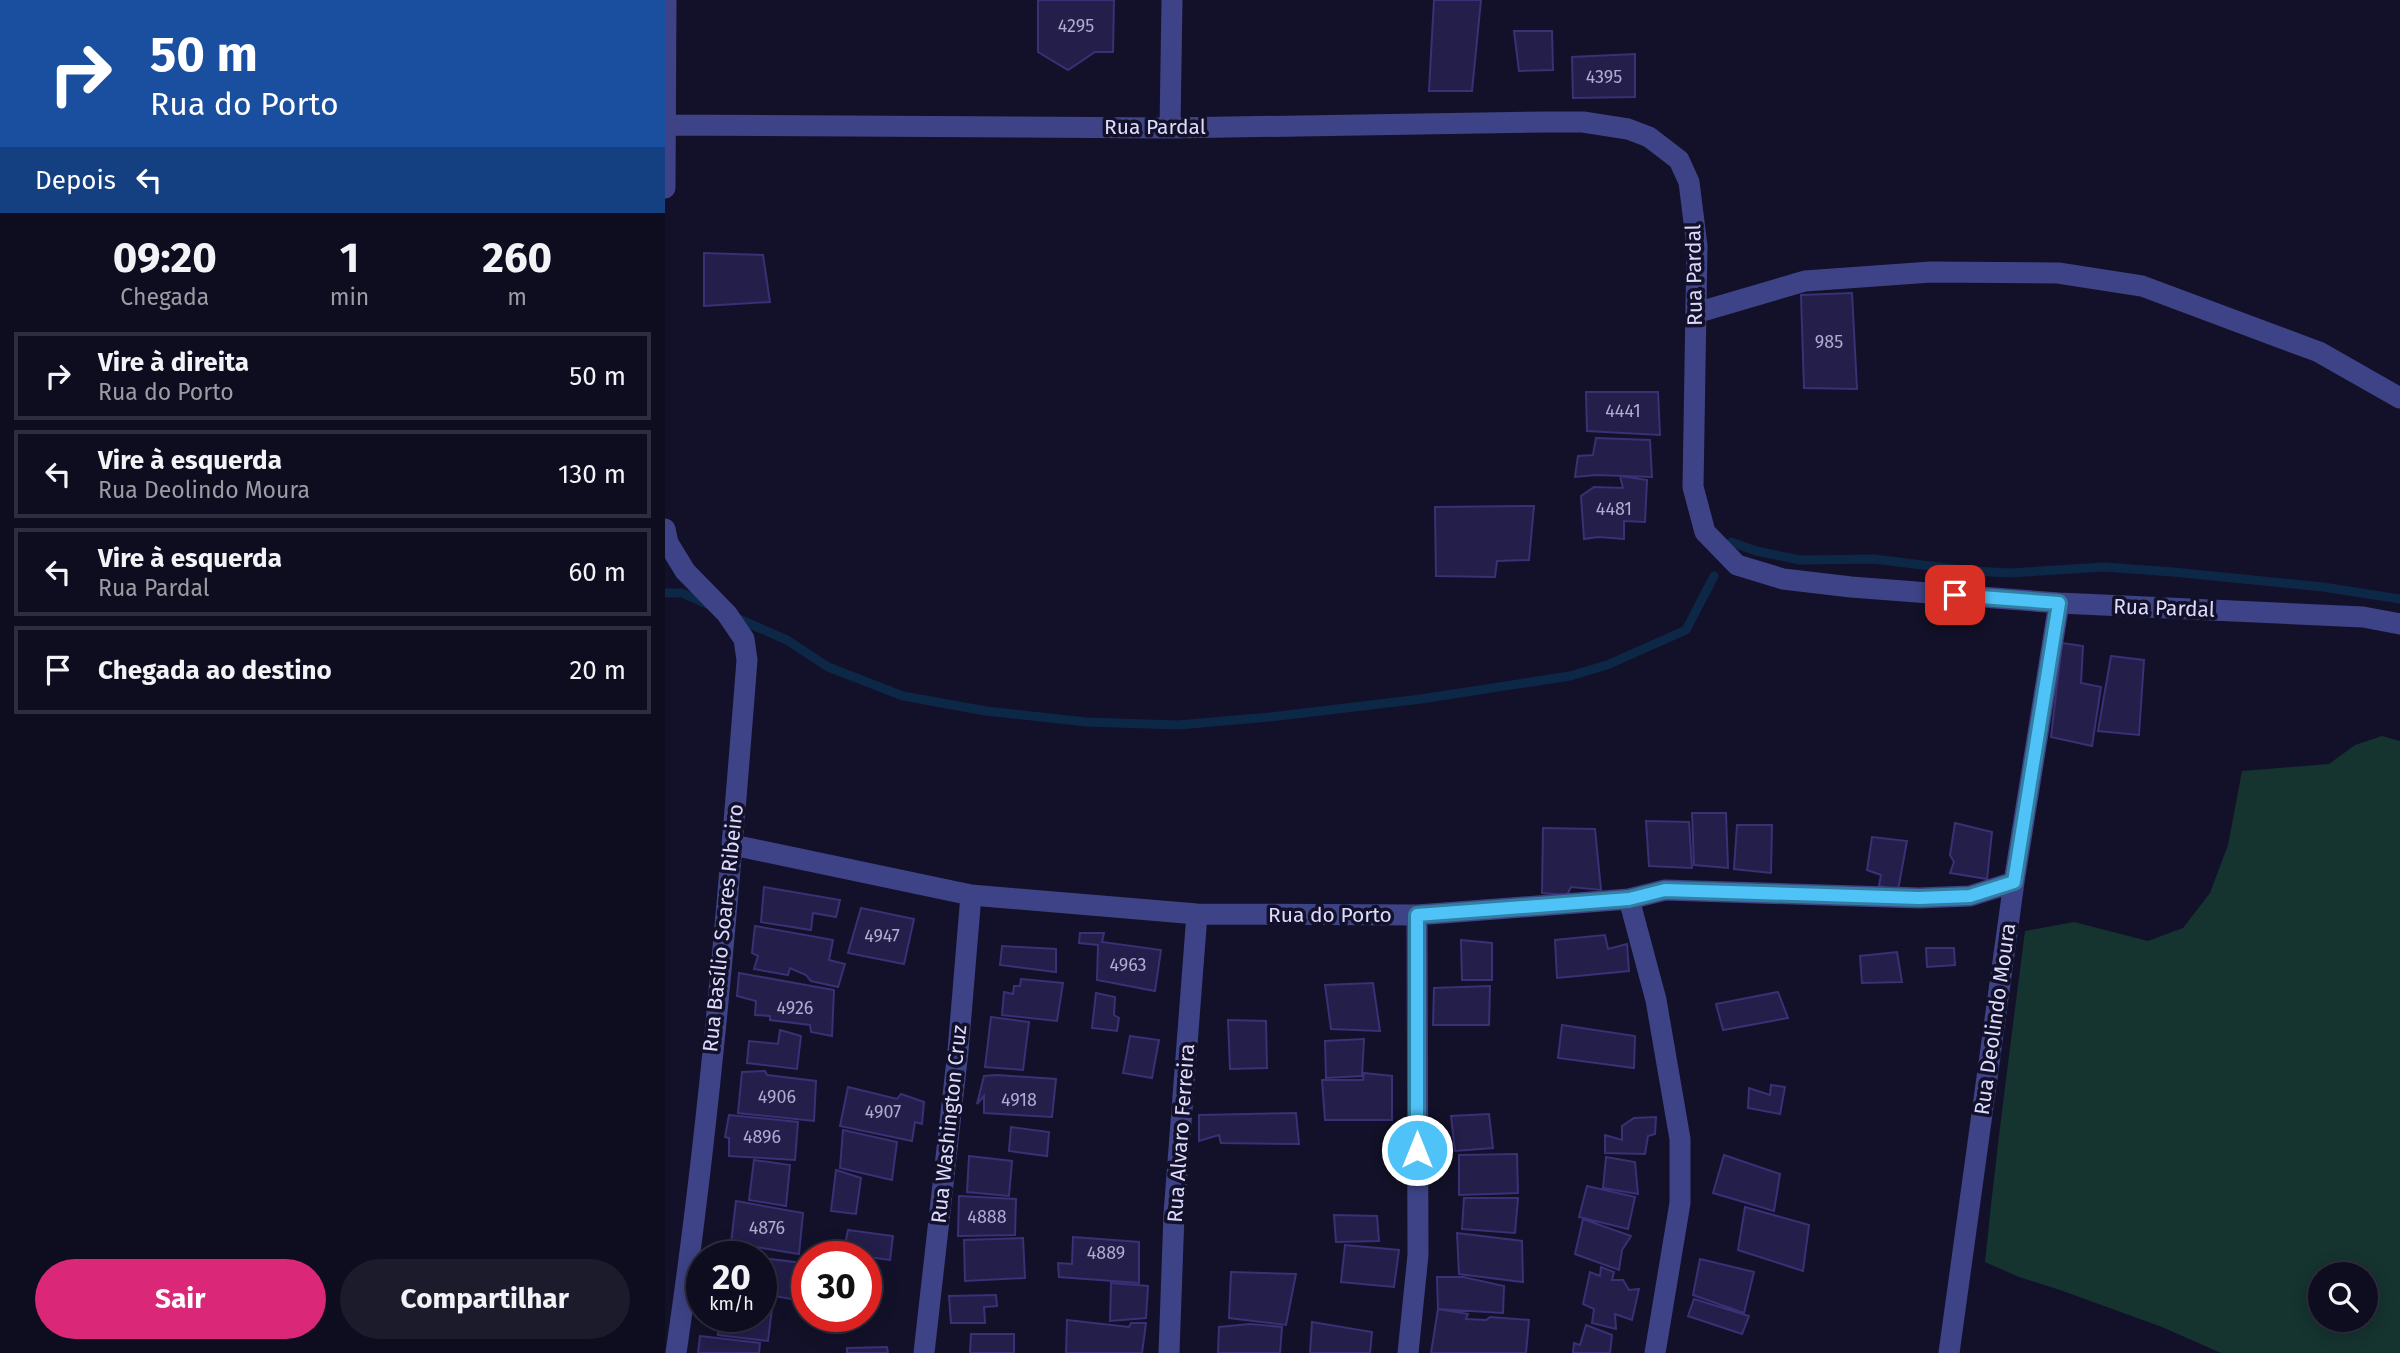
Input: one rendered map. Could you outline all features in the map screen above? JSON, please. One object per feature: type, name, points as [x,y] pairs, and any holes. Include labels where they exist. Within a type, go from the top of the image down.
[{"type":"street","points":[[665,188],[666,0]]},
{"type":"street","points":[[1170,128],[1172,0]]},
{"type":"street","name":"Rua Pardal","points":[[666,125],[1170,128],[1546,121],[1583,122],[1628,129],[1649,137],[1679,160],[1689,182],[1697,246],[1693,487],[1705,531],[1737,565],[1783,579],[1851,587],[2059,603],[2363,617],[2400,624]]},
{"type":"street","points":[[1696,313],[1805,281],[1931,272],[2058,273],[2142,286],[2319,352],[2400,398]]},
{"type":"street","name":"Rua Basílio Soares Ribeiro","points":[[665,529],[668,543],[685,571],[727,614],[744,639],[747,660],[733,845],[689,1263],[676,1353]]},
{"type":"street","name":"Rua Deolindo Moura","points":[[1949,1353],[2014,882],[2059,603]]},
{"type":"street","name":"Rua do Porto","points":[[733,845],[971,895],[1196,914],[1417,915],[1629,899],[1665,890],[1919,898],[1970,896],[2014,882]]},
{"type":"street","name":"Rua Washington Cruz","points":[[924,1353],[958,1051],[971,895]]},
{"type":"street","points":[[1629,899],[1656,1000],[1679,1139],[1680,1203],[1655,1353]]},
{"type":"street","name":"Rua Alvaro Ferreira","points":[[1169,1353],[1174,1214],[1196,914]]},
{"type":"street","points":[[1408,1353],[1418,1255],[1417,915]]},
{"type":"green space","points":[[2382,736],[2400,741],[2400,1353],[2221,1353],[2162,1327],[2019,1277],[1985,1262],[2025,931],[2074,922],[2148,941],[2183,928],[2210,893],[2228,845],[2242,771],[2329,764],[2355,745]]},
{"type":"building","points":[[1038,0],[1114,0],[1113,52],[1095,52],[1068,70],[1038,52]]},
{"type":"building","points":[[1434,0],[1481,0],[1472,91],[1429,91]]},
{"type":"building","points":[[1514,31],[1552,31],[1553,70],[1519,71]]},
{"type":"building","points":[[1635,54],[1635,97],[1573,98],[1572,57]]},
{"type":"building","points":[[704,253],[763,255],[770,302],[704,306]]},
{"type":"building","points":[[1852,293],[1857,389],[1804,388],[1801,295]]},
{"type":"building","points":[[1586,392],[1658,392],[1660,435],[1587,431]]},
{"type":"building","points":[[1596,438],[1650,440],[1652,477],[1575,477],[1578,456],[1593,455]]},
{"type":"building","points":[[1620,476],[1647,480],[1645,522],[1624,521],[1624,539],[1584,539],[1581,496],[1594,487],[1623,488]]},
{"type":"building","points":[[1534,506],[1529,560],[1497,561],[1495,577],[1436,576],[1435,507]]},
{"type":"building","points":[[2062,643],[2083,646],[2081,683],[2101,687],[2092,746],[2051,737]]},
{"type":"building","points":[[2111,656],[2144,660],[2139,735],[2098,731]]},
{"type":"building","points":[[1692,813],[1726,813],[1728,868],[1694,865]]},
{"type":"building","points":[[1646,821],[1689,822],[1692,868],[1649,866]]},
{"type":"building","points":[[1955,823],[1992,832],[1987,879],[1950,873],[1954,862],[1950,855]]},
{"type":"building","points":[[1737,825],[1772,825],[1771,873],[1734,869]]},
{"type":"building","points":[[1543,828],[1595,829],[1601,890],[1571,887],[1567,895],[1542,893]]},
{"type":"building","points":[[1872,837],[1907,841],[1898,890],[1879,886],[1881,875],[1867,870]]},
{"type":"building","points":[[764,887],[840,900],[836,917],[813,913],[811,930],[761,922]]},
{"type":"building","points":[[861,908],[914,919],[904,964],[848,953]]},
{"type":"building","points":[[755,926],[833,940],[829,960],[845,964],[838,987],[811,981],[806,975],[790,968],[788,975],[754,969],[758,956],[752,953]]},
{"type":"building","points":[[1080,933],[1104,933],[1102,942],[1161,950],[1155,991],[1097,980],[1098,945],[1079,943]]},
{"type":"building","points":[[1605,935],[1608,949],[1627,944],[1629,971],[1557,978],[1555,940]]},
{"type":"building","points":[[1461,940],[1492,943],[1492,980],[1462,980]]},
{"type":"building","points":[[1002,946],[1056,949],[1056,972],[1000,965]]},
{"type":"building","points":[[1926,948],[1954,948],[1955,965],[1927,967]]},
{"type":"building","points":[[1897,952],[1902,982],[1862,983],[1860,956]]},
{"type":"building","points":[[739,973],[834,990],[832,1036],[811,1032],[810,1025],[770,1020],[770,1016],[755,1015],[756,1001],[737,996]]},
{"type":"building","points":[[1021,979],[1063,983],[1057,1021],[1002,1015],[1004,992],[1013,994],[1014,986],[1020,986]]},
{"type":"building","points":[[1373,983],[1380,1031],[1331,1029],[1325,985]]},
{"type":"building","points":[[1490,986],[1489,1025],[1433,1025],[1434,988]]},
{"type":"building","points":[[1778,992],[1788,1018],[1723,1030],[1716,1004]]},
{"type":"building","points":[[1096,993],[1115,997],[1114,1015],[1119,1018],[1117,1031],[1092,1028]]},
{"type":"building","points":[[991,1017],[1029,1022],[1023,1070],[985,1067]]},
{"type":"building","points":[[1228,1020],[1266,1021],[1267,1068],[1230,1069]]},
{"type":"building","points":[[1562,1025],[1635,1036],[1634,1068],[1558,1058]]},
{"type":"building","points":[[780,1030],[801,1036],[797,1069],[747,1063],[749,1041],[778,1044]]},
{"type":"building","points":[[1130,1036],[1159,1040],[1152,1078],[1123,1073]]},
{"type":"building","points":[[1364,1039],[1362,1076],[1326,1078],[1325,1041]]},
{"type":"building","points":[[765,1071],[767,1075],[816,1081],[814,1121],[738,1113],[742,1072]]},
{"type":"building","points":[[1364,1073],[1392,1076],[1392,1120],[1325,1120],[1322,1080],[1363,1080]]},
{"type":"building","points":[[984,1076],[1056,1079],[1052,1117],[984,1113],[984,1096],[977,1104]]},
{"type":"building","points":[[1771,1085],[1785,1087],[1780,1114],[1748,1108],[1749,1088],[1770,1095]]},
{"type":"building","points":[[848,1087],[897,1099],[901,1094],[924,1102],[922,1124],[915,1122],[912,1141],[840,1126]]},
{"type":"building","points":[[1296,1113],[1299,1144],[1221,1143],[1219,1135],[1199,1141],[1199,1115]]},
{"type":"building","points":[[1489,1114],[1493,1148],[1455,1151],[1451,1116]]},
{"type":"building","points":[[729,1115],[798,1122],[795,1160],[729,1156],[729,1138],[725,1137]]},
{"type":"building","points":[[1656,1117],[1655,1134],[1648,1136],[1645,1154],[1605,1153],[1605,1135],[1622,1140],[1622,1126],[1634,1118]]},
{"type":"building","points":[[1011,1127],[1049,1132],[1047,1156],[1009,1151]]},
{"type":"building","points":[[843,1130],[897,1142],[892,1180],[840,1168]]},
{"type":"building","points":[[1517,1154],[1518,1193],[1459,1195],[1459,1155]]},
{"type":"building","points":[[1724,1155],[1780,1174],[1774,1211],[1713,1193]]},
{"type":"building","points":[[969,1156],[1012,1161],[1009,1196],[967,1192]]},
{"type":"building","points":[[1606,1157],[1635,1162],[1638,1194],[1603,1188]]},
{"type":"building","points":[[754,1160],[790,1165],[786,1206],[749,1200]]},
{"type":"building","points":[[836,1170],[861,1178],[856,1214],[831,1211]]},
{"type":"building","points":[[1587,1186],[1635,1197],[1628,1229],[1579,1217]]},
{"type":"building","points":[[959,1196],[1016,1199],[1015,1235],[958,1236]]},
{"type":"building","points":[[1464,1198],[1518,1198],[1515,1233],[1462,1229]]},
{"type":"building","points":[[736,1201],[803,1213],[800,1241],[791,1241],[791,1253],[777,1250],[777,1241],[731,1241]]},
{"type":"building","points":[[1745,1207],[1809,1225],[1803,1271],[1738,1250]]},
{"type":"building","points":[[1334,1215],[1377,1216],[1379,1241],[1336,1242]]},
{"type":"building","points":[[1583,1219],[1631,1236],[1622,1250],[1619,1270],[1575,1254]]},
{"type":"building","points":[[848,1230],[893,1236],[890,1260],[882,1259],[882,1241],[846,1241]]},
{"type":"building","points":[[1457,1233],[1522,1241],[1523,1282],[1459,1274]]},
{"type":"building","points":[[1073,1237],[1139,1242],[1139,1283],[1059,1277],[1058,1263],[1072,1264]]},
{"type":"building","points":[[1023,1238],[1025,1278],[965,1281],[964,1240]]},
{"type":"building","points":[[1345,1245],[1399,1250],[1394,1287],[1341,1282]]},
{"type":"building","points":[[1700,1259],[1754,1272],[1744,1313],[1693,1295]]},
{"type":"building","points":[[777,1260],[791,1262],[791,1299],[777,1296]]},
{"type":"building","points":[[1601,1267],[1614,1272],[1612,1280],[1623,1280],[1629,1290],[1639,1289],[1632,1320],[1615,1314],[1616,1329],[1592,1323],[1594,1309],[1583,1304],[1590,1272],[1600,1276]]},
{"type":"building","points":[[1231,1272],[1296,1274],[1286,1325],[1229,1318]]},
{"type":"building","points":[[1437,1277],[1463,1277],[1504,1286],[1503,1313],[1438,1309]]},
{"type":"building","points":[[1111,1283],[1148,1286],[1146,1318],[1110,1321]]},
{"type":"building","points":[[996,1295],[997,1306],[984,1307],[985,1323],[951,1323],[949,1296]]},
{"type":"building","points":[[1694,1299],[1749,1316],[1742,1334],[1688,1316]]},
{"type":"building","points":[[1438,1309],[1468,1314],[1466,1319],[1486,1320],[1490,1317],[1529,1320],[1526,1353],[1431,1353]]},
{"type":"building","points":[[1067,1320],[1129,1327],[1131,1323],[1146,1323],[1142,1353],[1066,1353]]},
{"type":"building","points":[[1312,1322],[1372,1332],[1370,1353],[1310,1353]]},
{"type":"building","points":[[1250,1324],[1282,1327],[1280,1353],[1218,1353],[1219,1327]]},
{"type":"building","points":[[1586,1325],[1612,1335],[1610,1353],[1573,1353],[1574,1343],[1580,1345]]},
{"type":"building","points":[[718,1332],[769,1332],[768,1341],[718,1335]]},
{"type":"building","points":[[971,1334],[1014,1334],[1014,1353],[970,1353]]},
{"type":"building","points":[[700,1336],[760,1343],[759,1353],[698,1353]]},
{"type":"building","points":[[887,1347],[888,1353],[847,1353],[847,1348]]},
{"type":"waterway","points":[[1731,542],[1756,551],[1800,560],[1874,559],[2010,573],[2104,567],[2323,587],[2400,599]]},
{"type":"waterway","points":[[734,617],[787,640],[828,667],[903,696],[986,711],[1086,722],[1178,725],[1421,699],[1570,676],[1607,665],[1686,630],[1714,576]]},
{"type":"waterway","points":[[665,593],[682,593],[709,605]]},
{"type":"route","points":[[1417,1150],[1417,915],[1629,899],[1665,890],[1919,898],[1970,896],[2014,882],[2059,603],[1955,595]]}]
